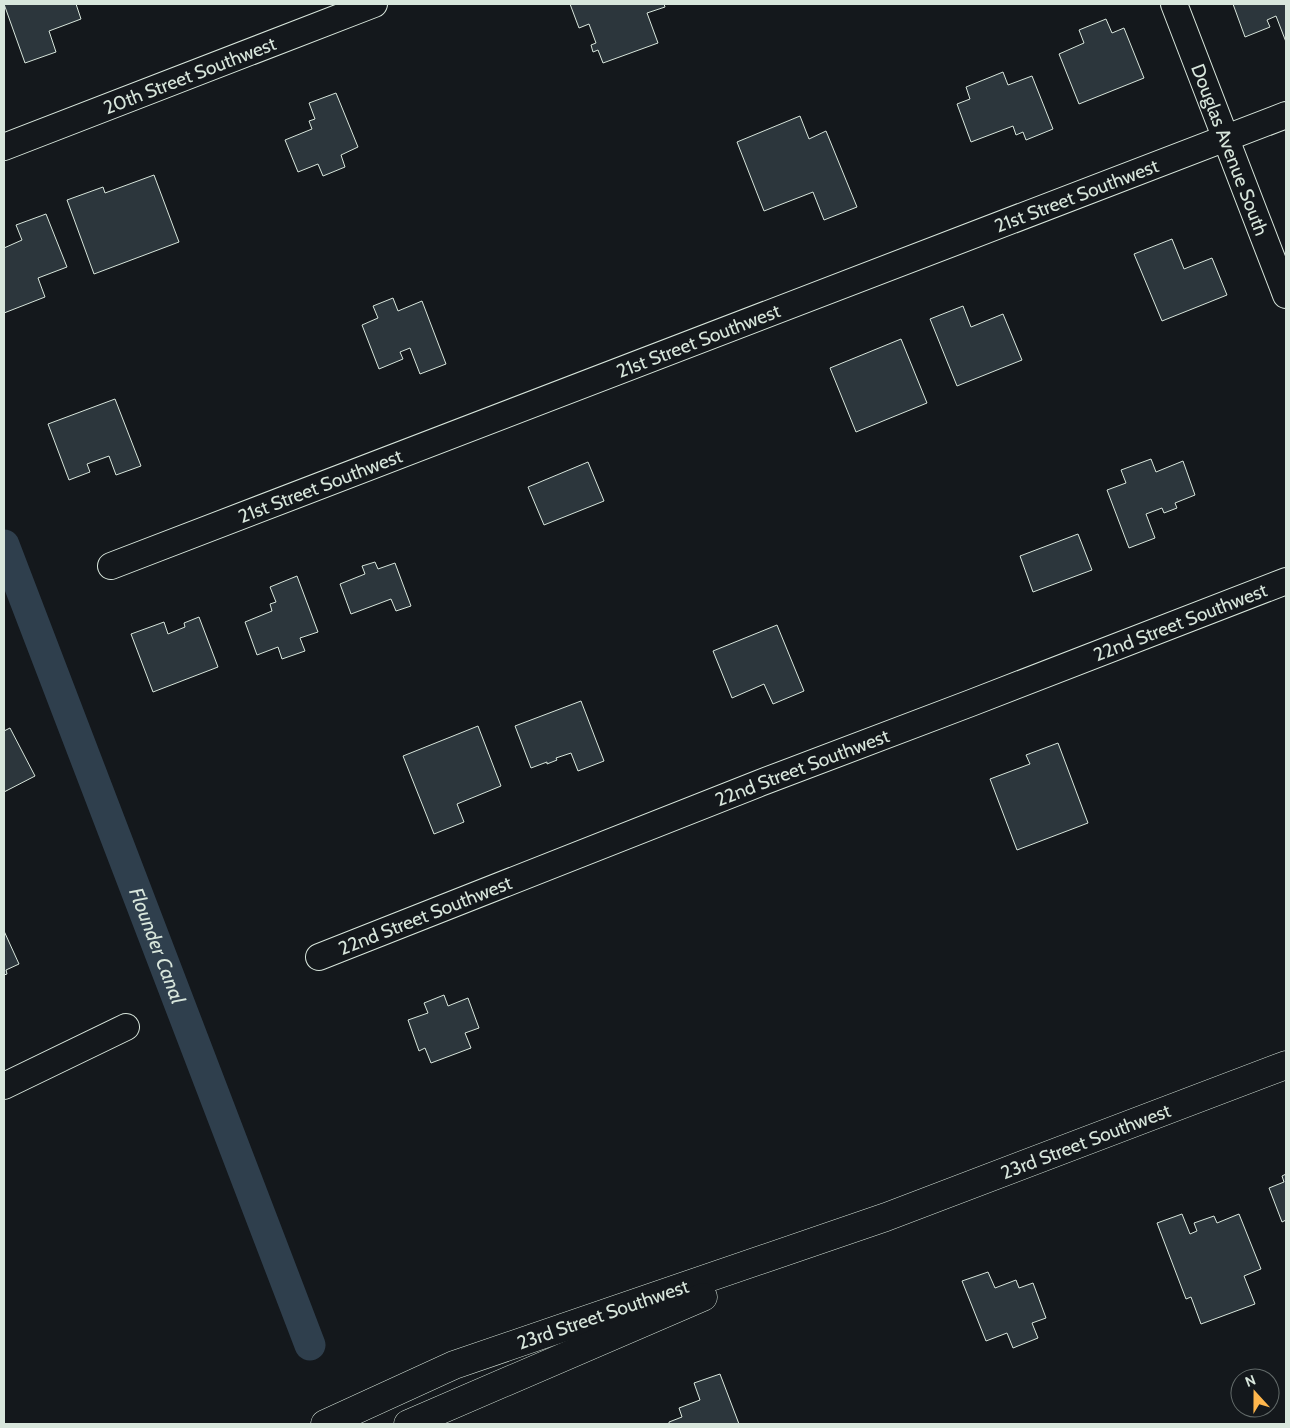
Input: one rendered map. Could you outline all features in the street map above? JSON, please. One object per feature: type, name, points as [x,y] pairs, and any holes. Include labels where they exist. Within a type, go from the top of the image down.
[{"type":"street","name":"20th Street Southwest","points":[[4,147],[374,4]]},
{"type":"street","name":"Douglas Avenue South","points":[[1174,4],[1286,295]]},
{"type":"street","name":"21st Street Southwest","points":[[111,566],[1286,115]]},
{"type":"street","name":"22nd Street Southwest","points":[[319,956],[742,790],[1286,581]]},
{"type":"street","points":[[4,1086],[126,1027]]},
{"type":"street","name":"23rd Street Southwest","points":[[325,1424],[454,1364],[886,1217],[1286,1064]]},
{"type":"street","name":"23rd Street Southwest","points":[[408,1424],[886,1217]]},
{"type":"building","points":[[4,4],[76,4],[81,19],[49,31],[56,52],[25,63]]},
{"type":"building","points":[[570,4],[664,4],[665,7],[647,13],[658,43],[603,63],[598,50],[593,52],[591,45],[596,43],[589,24],[579,28]]},
{"type":"building","points":[[1233,4],[1286,4],[1286,42],[1276,16],[1267,20],[1270,27],[1245,37]]},
{"type":"building","points":[[1106,19],[1112,33],[1124,28],[1144,78],[1079,104],[1059,54],[1084,43],[1079,30]]},
{"type":"building","points":[[1003,72],[1008,85],[1032,76],[1053,129],[1026,140],[1023,132],[1016,135],[1013,126],[971,142],[957,104],[970,99],[966,87]]},
{"type":"building","points":[[336,93],[358,147],[341,155],[345,167],[323,176],[318,164],[298,172],[285,140],[312,129],[309,121],[315,119],[309,103]]},
{"type":"building","points":[[800,116],[809,139],[826,131],[857,207],[824,220],[813,192],[764,211],[737,142]]},
{"type":"building","points":[[154,175],[179,242],[94,274],[67,200],[103,187],[105,193]]},
{"type":"building","points":[[46,214],[67,267],[38,278],[45,297],[4,313],[4,248],[22,240],[16,225]]},
{"type":"building","points":[[1172,239],[1184,269],[1212,258],[1227,295],[1162,321],[1134,254]]},
{"type":"building","points":[[393,298],[398,311],[422,301],[446,364],[420,374],[410,348],[400,352],[403,359],[379,369],[362,325],[378,318],[373,306]]},
{"type":"building","points":[[963,306],[971,327],[1003,314],[1022,360],[957,386],[930,319]]},
{"type":"building","points":[[901,339],[927,403],[856,432],[830,368]]},
{"type":"building","points":[[115,399],[141,466],[116,475],[109,456],[87,464],[90,472],[69,480],[48,424]]},
{"type":"building","points":[[1151,459],[1156,472],[1183,461],[1195,495],[1175,503],[1177,508],[1164,513],[1162,508],[1146,514],[1155,538],[1129,548],[1107,490],[1126,483],[1121,470]]},
{"type":"building","points":[[588,462],[604,501],[544,525],[528,487]]},
{"type":"building","points":[[1078,534],[1092,570],[1033,592],[1020,556]]},
{"type":"building","points":[[375,562],[378,569],[395,563],[411,606],[396,611],[391,599],[351,614],[340,584],[365,574],[362,566]]},
{"type":"building","points":[[297,576],[318,632],[300,638],[305,651],[282,659],[278,647],[257,655],[245,622],[272,611],[270,604],[276,602],[270,587]]},
{"type":"building","points":[[199,617],[218,667],[153,692],[131,634],[164,622],[168,634],[185,627],[184,623]]},
{"type":"building","points":[[777,625],[804,691],[773,704],[764,684],[732,698],[713,651]]},
{"type":"building","points":[[581,701],[604,761],[578,771],[571,753],[556,758],[557,760],[547,764],[547,762],[531,768],[515,726]]},
{"type":"building","points":[[478,726],[501,786],[457,804],[464,822],[434,834],[403,756]]},
{"type":"building","points":[[10,728],[35,776],[4,792],[4,731]]},
{"type":"building","points":[[1058,743],[1088,823],[1017,850],[990,779],[1030,764],[1026,755]]},
{"type":"building","points":[[4,931],[19,964],[6,970],[7,974],[4,975]]},
{"type":"building","points":[[444,995],[448,1006],[468,998],[479,1028],[465,1033],[471,1048],[431,1063],[425,1048],[419,1051],[408,1020],[428,1013],[424,1003]]},
{"type":"building","points":[[1286,1174],[1286,1220],[1282,1222],[1269,1188],[1284,1182],[1282,1176]]},
{"type":"building","points":[[1182,1214],[1190,1234],[1197,1231],[1194,1223],[1214,1216],[1217,1223],[1239,1214],[1261,1269],[1244,1276],[1255,1304],[1201,1324],[1191,1297],[1186,1299],[1157,1223]]},
{"type":"building","points":[[988,1272],[995,1288],[1016,1280],[1019,1288],[1033,1283],[1046,1318],[1032,1323],[1038,1338],[1013,1348],[1007,1333],[986,1341],[962,1281]]},
{"type":"building","points":[[720,1374],[739,1424],[669,1424],[669,1422],[682,1417],[679,1408],[700,1400],[694,1383]]},
{"type":"waterway","name":"Flounder Canal","points":[[4,545],[310,1345]]}]
